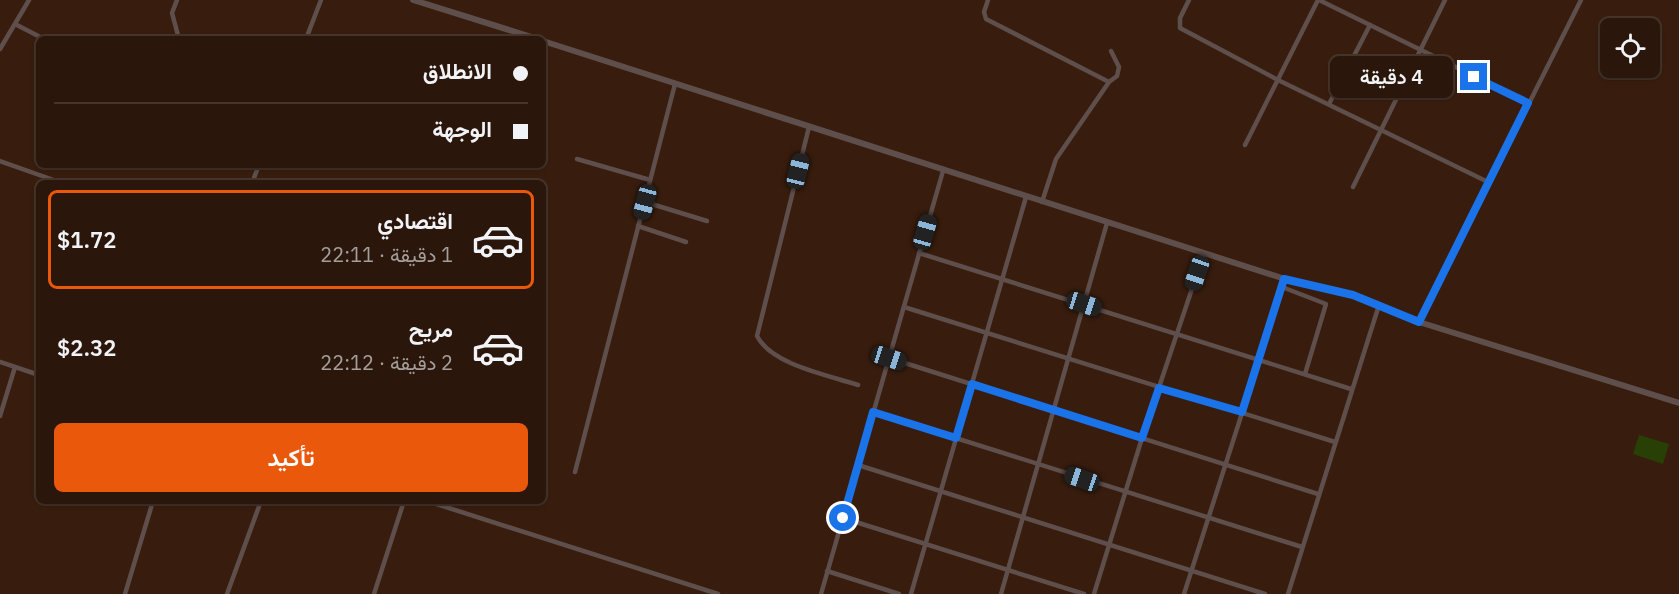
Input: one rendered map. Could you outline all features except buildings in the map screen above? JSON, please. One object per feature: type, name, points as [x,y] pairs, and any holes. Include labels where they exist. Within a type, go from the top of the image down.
[{"type":"street","points":[[0,50],[29,0]]},
{"type":"street","points":[[177,0],[172,13],[178,36]]},
{"type":"street","points":[[307,36],[321,0]]},
{"type":"street","points":[[413,0],[528,36]]},
{"type":"street","points":[[988,0],[984,12],[986,19],[1109,82]]},
{"type":"street","points":[[1189,0],[1180,18],[1180,27],[1278,80],[1488,182]]},
{"type":"street","points":[[1245,146],[1319,0],[1528,103]]},
{"type":"street","points":[[1353,187],[1445,0]]},
{"type":"street","points":[[1419,322],[1581,0]]},
{"type":"street","points":[[15,24],[38,36]]},
{"type":"street","points":[[1329,104],[1370,25]]},
{"type":"street","points":[[546,41],[943,171],[1284,279],[1353,295],[1419,322],[1679,403]]},
{"type":"street","points":[[1042,202],[1056,159],[1109,82],[1116,78],[1119,71],[1118,62],[1111,51]]},
{"type":"street","points":[[575,472],[675,84]]},
{"type":"street","points":[[809,127],[757,336],[782,360],[858,385]]},
{"type":"street","points":[[578,159],[650,180]]},
{"type":"street","points":[[0,161],[54,180]]},
{"type":"street","points":[[821,594],[943,171]]},
{"type":"street","points":[[910,594],[1026,197]]},
{"type":"street","points":[[645,202],[707,221]]},
{"type":"street","points":[[1001,594],[1107,223]]},
{"type":"street","points":[[638,226],[686,242]]},
{"type":"street","points":[[919,253],[1351,389]]},
{"type":"street","points":[[1094,594],[1142,438],[1204,253]]},
{"type":"street","points":[[1184,594],[1284,279]]},
{"type":"street","points":[[1282,287],[1326,304],[1305,374]]},
{"type":"street","points":[[1288,594],[1379,305]]},
{"type":"street","points":[[904,307],[1335,442]]},
{"type":"street","points":[[889,358],[1318,494]]},
{"type":"street","points":[[0,362],[36,374]]},
{"type":"street","points":[[0,416],[15,367]]},
{"type":"street","points":[[873,412],[1125,494],[1302,547]]},
{"type":"street","points":[[858,465],[1265,594]]},
{"type":"street","points":[[125,594],[152,504]]},
{"type":"street","points":[[227,594],[260,504]]},
{"type":"street","points":[[374,594],[403,504]]},
{"type":"street","points":[[437,504],[718,594]]},
{"type":"street","points":[[843,518],[1084,594]]},
{"type":"street","points":[[827,571],[899,594]]},
{"type":"green space","points":[[1639,435],[1669,444],[1663,464],[1633,454]]},
{"type":"route","points":[[843,518],[873,412],[956,438],[972,384],[1142,438],[1159,388],[1242,412],[1284,279],[1353,295],[1419,322],[1528,103],[1474,77]]}]
